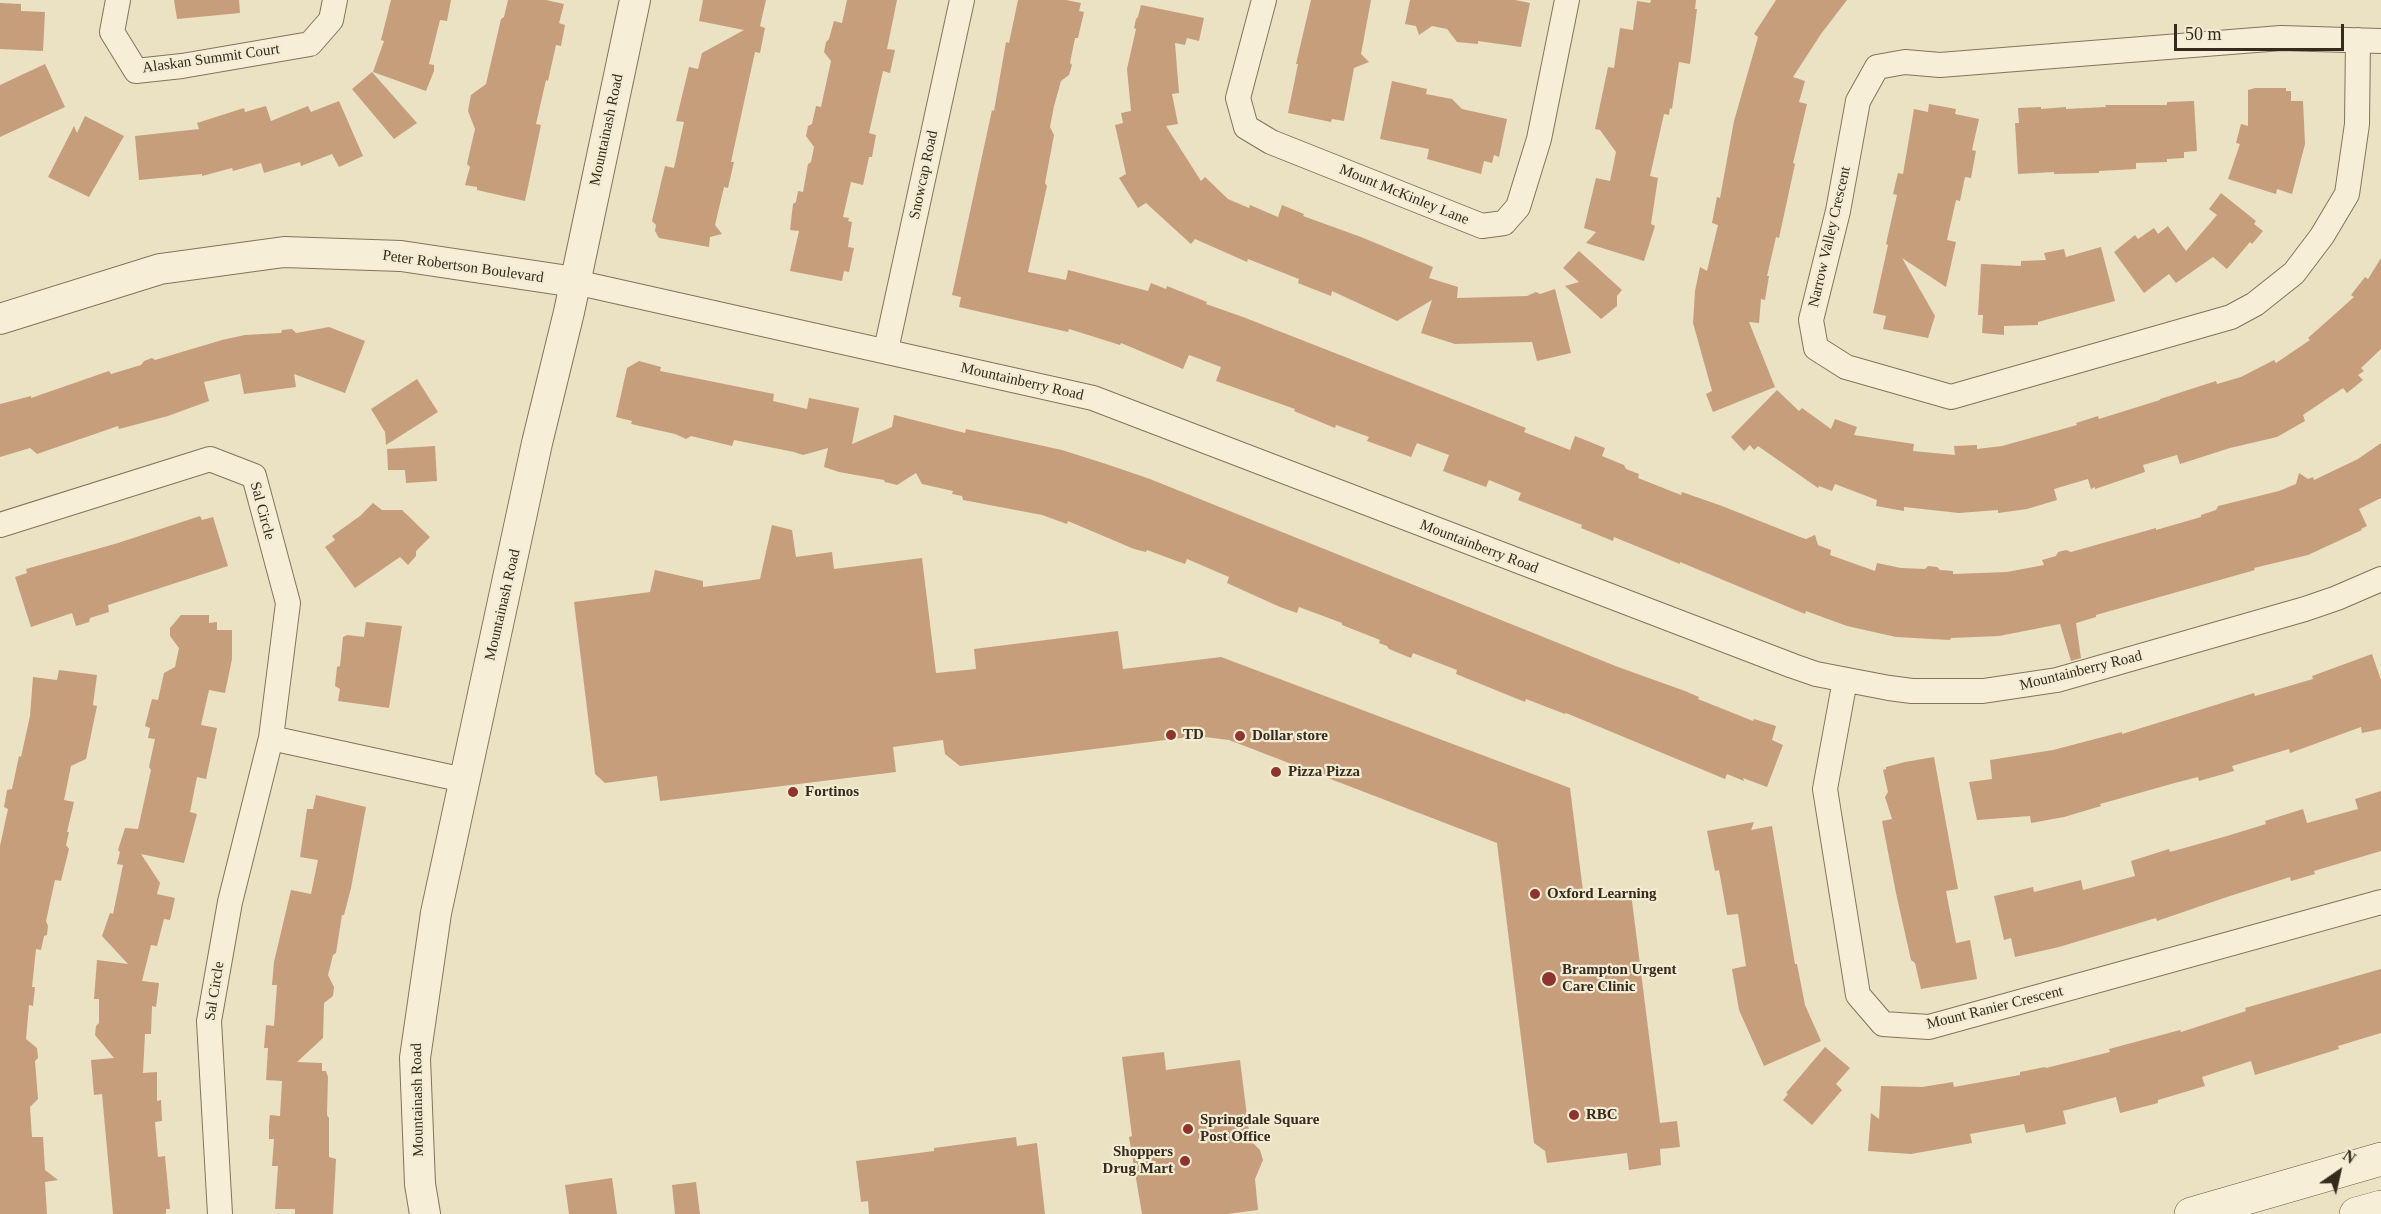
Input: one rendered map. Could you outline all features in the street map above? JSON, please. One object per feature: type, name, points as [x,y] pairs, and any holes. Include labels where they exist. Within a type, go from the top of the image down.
[{"type":"main road","points":[[2191,1214],[2381,1159]]},
{"type":"main road","points":[[2356,1214],[2381,1207]]},
{"type":"street","name":"Alaskan Summit Court","points":[[118,0],[112,32],[136,71],[182,66],[310,44],[331,20],[335,0]]},
{"type":"street","name":"Mountainash Road","points":[[425,1214],[420,1184],[416,1047],[436,913],[635,0]]},
{"type":"street","name":"Snowcap Road","points":[[886,350],[962,0]]},
{"type":"street","name":"Mount McKinley Lane","points":[[1264,0],[1238,98],[1246,127],[1271,142],[1482,226],[1504,223],[1518,207],[1539,139],[1567,0]]},
{"type":"street","name":"Narrow Valley Crescent","points":[[2281,38],[2369,40],[2347,194],[2322,236],[2294,273],[2255,304],[2231,317],[1951,397],[1846,367],[1816,348],[1811,320],[1838,211],[1858,101],[1877,66],[1905,62],[1940,65],[2281,38]]},
{"type":"street","name":"Peter Robertson Boulevard","points":[[0,319],[160,269],[284,252],[401,255],[575,282]]},
{"type":"street","name":"Mountainberry Road","points":[[575,282],[1093,398],[1771,658],[1816,674],[1845,680],[1912,691],[1937,692],[2005,689],[2057,680],[2305,609],[2381,579]]},
{"type":"street","name":"Sal Circle","points":[[0,525],[210,459],[254,476],[288,603],[271,738],[230,902],[209,1021],[220,1214]]},
{"type":"street","name":"Mount Ranier Crescent","points":[[1845,680],[1825,789],[1858,995],[1883,1024],[1929,1028],[2381,902]]},
{"type":"street","points":[[271,738],[464,780]]},
{"type":"building","points":[[174,0],[239,0],[240,13],[177,19]]},
{"type":"building","points":[[391,0],[451,0],[447,21],[440,20],[429,64],[434,65],[434,71],[426,91],[373,72],[384,41],[381,40]]},
{"type":"building","points":[[508,0],[546,0],[564,4],[559,23],[565,25],[561,46],[556,45],[548,81],[546,80],[536,124],[541,125],[525,201],[465,185],[475,129],[468,111],[471,95],[486,84],[501,19],[504,17]]},
{"type":"building","points":[[703,0],[766,0],[760,26],[765,28],[760,53],[755,52],[731,162],[734,162],[728,188],[724,187],[715,225],[722,234],[710,237],[709,247],[659,238],[655,231],[656,225],[652,221],[665,166],[674,168],[684,122],[676,121],[689,67],[698,69],[702,53],[744,30],[699,21]]},
{"type":"building","points":[[847,0],[897,0],[887,49],[895,50],[890,73],[883,71],[869,133],[876,135],[872,157],[869,157],[863,185],[851,182],[843,217],[849,218],[848,221],[852,222],[848,247],[854,248],[849,272],[844,271],[842,281],[790,271],[799,231],[790,230],[793,204],[796,202],[798,191],[803,192],[814,147],[806,136],[808,126],[812,124],[816,106],[821,107],[831,61],[824,52],[826,42],[834,21],[842,23]]},
{"type":"building","points":[[1018,0],[1066,0],[1081,3],[1079,11],[1084,12],[1078,38],[1075,38],[1069,75],[1061,81],[1054,106],[1050,127],[1054,135],[1045,183],[1047,186],[1028,272],[1066,280],[1068,270],[1148,291],[1151,283],[1166,289],[1167,286],[1207,302],[1206,304],[1526,428],[1524,432],[1570,450],[1575,436],[1605,448],[1602,456],[1639,474],[1638,478],[1681,495],[1682,492],[1722,506],[1806,539],[1815,535],[1818,545],[1831,550],[1830,555],[1875,571],[1877,563],[1901,568],[1937,567],[1940,570],[1953,571],[1953,574],[2007,572],[2044,565],[2042,560],[2056,556],[2058,552],[2066,550],[2071,552],[2156,528],[2156,530],[2201,517],[2201,515],[2216,510],[2218,506],[2279,491],[2296,484],[2299,473],[2308,479],[2313,477],[2314,480],[2358,459],[2381,443],[2381,498],[2359,509],[2367,526],[2362,530],[2308,555],[2254,568],[2255,570],[2096,615],[2096,617],[2076,623],[2081,658],[2071,661],[2060,624],[1999,636],[1951,638],[1950,640],[1896,637],[1847,626],[1806,611],[1805,614],[1680,562],[1680,564],[1614,537],[1613,541],[1581,528],[1582,525],[1518,500],[1521,493],[1489,480],[1486,487],[1443,471],[1449,455],[1417,443],[1411,457],[1367,441],[1369,437],[1336,425],[1335,428],[1294,411],[1295,409],[1216,381],[1221,367],[1189,355],[1183,369],[1121,343],[1120,345],[1069,329],[1068,332],[959,307],[961,297],[952,295],[992,110],[994,111],[1006,42],[1009,43]]},
{"type":"building","points":[[1311,0],[1371,0],[1361,54],[1369,62],[1354,68],[1344,121],[1332,119],[1331,122],[1288,113],[1298,64],[1296,64]]},
{"type":"building","points":[[1410,0],[1515,0],[1530,3],[1521,47],[1478,41],[1478,44],[1457,42],[1447,29],[1432,26],[1419,35],[1416,26],[1405,24]]},
{"type":"building","points":[[1651,0],[1696,0],[1695,9],[1697,9],[1690,64],[1679,62],[1672,109],[1670,108],[1669,115],[1664,114],[1650,176],[1658,178],[1651,224],[1655,226],[1644,261],[1586,243],[1596,232],[1584,228],[1596,178],[1610,181],[1616,152],[1600,130],[1595,129],[1608,67],[1614,68],[1620,28],[1633,30],[1637,1],[1650,3]]},
{"type":"building","points":[[1776,0],[1847,0],[1793,77],[1805,81],[1799,102],[1807,104],[1779,238],[1776,237],[1767,276],[1769,276],[1765,300],[1761,299],[1759,323],[1749,322],[1775,387],[1713,412],[1706,394],[1712,391],[1693,323],[1695,291],[1700,267],[1707,271],[1718,225],[1712,223],[1717,197],[1720,198],[1734,121],[1758,37],[1754,34]]},
{"type":"building","points":[[0,3],[21,4],[21,11],[45,12],[43,51],[0,49]]},
{"type":"building","points":[[1141,5],[1204,18],[1199,41],[1187,38],[1185,45],[1175,43],[1179,93],[1172,94],[1178,124],[1166,126],[1201,181],[1205,177],[1228,199],[1249,208],[1250,205],[1278,217],[1282,205],[1304,214],[1303,216],[1433,267],[1429,278],[1458,287],[1457,298],[1527,296],[1555,289],[1571,353],[1537,361],[1532,342],[1455,344],[1421,333],[1432,300],[1397,321],[1332,291],[1331,296],[1298,283],[1299,279],[1248,259],[1247,262],[1195,239],[1191,244],[1146,203],[1138,208],[1119,178],[1126,174],[1115,125],[1123,123],[1121,113],[1131,111],[1127,69],[1136,29],[1134,28]]},
{"type":"building","points":[[45,64],[65,107],[0,137],[0,85]]},
{"type":"building","points":[[372,72],[417,123],[394,139],[352,89]]},
{"type":"building","points":[[1392,81],[1427,89],[1426,94],[1452,99],[1462,109],[1507,119],[1499,157],[1494,155],[1492,163],[1484,161],[1481,174],[1427,159],[1429,149],[1380,139]]},
{"type":"building","points":[[2286,88],[2286,91],[2291,91],[2291,101],[2303,101],[2305,144],[2292,194],[2277,189],[2276,194],[2228,179],[2240,144],[2236,143],[2241,124],[2248,126],[2248,90]]},
{"type":"building","points":[[339,101],[363,156],[339,167],[332,154],[301,166],[300,162],[264,173],[261,163],[202,176],[202,174],[139,180],[135,136],[199,129],[197,123],[244,108],[245,112],[266,106],[271,121],[308,106],[311,112]]},
{"type":"building","points":[[2194,101],[2197,151],[2184,152],[2184,158],[2167,159],[2167,162],[2136,163],[2136,169],[2099,171],[2099,173],[2018,174],[2015,123],[2019,123],[2018,108],[2066,107],[2066,109],[2106,107],[2105,105],[2167,105],[2167,102]]},
{"type":"building","points":[[1929,104],[1956,109],[1955,114],[1979,119],[1972,150],[1976,151],[1971,178],[1965,177],[1960,201],[1956,200],[1947,240],[1956,242],[1946,287],[1902,258],[1935,316],[1928,338],[1883,329],[1886,316],[1873,313],[1897,195],[1893,194],[1898,173],[1903,174],[1914,109],[1928,112]]},
{"type":"building","points":[[85,116],[124,136],[89,197],[48,177],[74,126],[77,133]]},
{"type":"building","points":[[2221,193],[2256,221],[2254,224],[2263,231],[2252,244],[2250,242],[2227,269],[2213,257],[2176,283],[2169,274],[2144,293],[2114,252],[2135,235],[2138,239],[2154,228],[2158,234],[2168,226],[2186,251],[2217,215],[2209,209]]},
{"type":"building","points":[[2101,247],[2115,301],[2038,322],[2038,325],[2004,326],[2004,335],[1982,333],[1983,315],[1978,315],[1981,264],[2021,266],[2021,261],[2046,260],[2044,253],[2064,249],[2066,257]]},
{"type":"building","points":[[1579,251],[1622,290],[1617,296],[1617,306],[1601,319],[1565,286],[1579,282],[1563,268]]},
{"type":"building","points":[[2381,258],[2381,349],[2361,368],[2364,371],[2358,375],[2363,380],[2347,393],[2343,388],[2303,415],[2305,421],[2277,437],[2230,448],[2180,464],[2177,455],[2143,465],[2145,472],[2095,489],[2095,487],[2091,489],[2088,479],[2054,489],[2057,500],[2027,509],[1998,513],[1998,510],[1959,513],[1904,507],[1904,511],[1876,506],[1877,500],[1835,484],[1832,491],[1819,486],[1818,488],[1758,446],[1754,450],[1750,445],[1744,451],[1731,437],[1777,390],[1799,411],[1802,408],[1831,429],[1835,419],[1857,427],[1854,435],[1914,444],[1913,451],[1955,455],[1954,446],[1977,445],[1977,449],[2002,446],[2077,425],[2076,423],[2098,416],[2099,419],[2216,381],[2217,384],[2241,377],[2274,360],[2276,363],[2310,340],[2308,338],[2354,297],[2351,295],[2365,277],[2368,279]]},
{"type":"building","points":[[329,327],[365,341],[345,393],[294,374],[296,387],[244,394],[240,374],[204,382],[209,401],[168,416],[119,429],[118,426],[37,454],[30,448],[0,457],[0,404],[31,396],[31,398],[109,371],[111,374],[141,365],[152,358],[155,360],[222,340],[245,335],[281,333],[282,330],[292,329],[296,333]]},
{"type":"building","points":[[639,361],[661,367],[660,371],[774,394],[773,401],[807,409],[809,398],[859,408],[852,444],[892,427],[894,415],[965,433],[966,429],[1062,450],[1106,464],[1150,479],[1618,667],[1685,691],[1699,697],[1698,699],[1753,721],[1754,719],[1776,726],[1772,740],[1783,745],[1767,787],[1727,774],[1725,779],[1566,713],[1526,699],[1525,702],[1456,674],[1457,670],[1413,653],[1411,658],[1389,649],[1379,643],[1380,640],[1342,625],[1342,623],[1299,607],[1297,613],[1280,607],[1227,583],[1229,577],[1187,559],[1185,564],[1147,550],[1146,552],[1134,549],[1068,521],[1067,524],[1042,515],[963,500],[962,496],[952,494],[953,491],[922,484],[916,473],[897,485],[884,480],[839,472],[824,467],[828,448],[803,455],[734,440],[732,446],[691,436],[686,439],[675,434],[631,424],[632,421],[616,417],[627,368]]},
{"type":"building","points":[[417,379],[438,412],[386,445],[385,432],[371,409]]},
{"type":"building","points":[[435,446],[437,481],[406,483],[405,470],[388,470],[387,449]]},
{"type":"building","points":[[373,503],[382,510],[402,510],[430,537],[416,551],[416,556],[408,565],[400,557],[355,588],[325,547],[335,540],[332,536],[360,516]]},
{"type":"building","points":[[200,516],[202,520],[213,517],[228,566],[108,605],[109,612],[90,618],[89,622],[76,626],[72,613],[31,627],[15,577],[27,573],[26,569],[118,543]]},
{"type":"building","points":[[772,525],[792,530],[796,557],[832,552],[834,569],[922,558],[936,673],[976,669],[974,649],[1118,631],[1123,669],[1221,657],[1570,788],[1584,899],[1631,893],[1660,1123],[1677,1121],[1680,1147],[1660,1149],[1661,1165],[1629,1170],[1627,1153],[1547,1163],[1545,1151],[1534,1143],[1497,843],[1229,740],[1197,736],[960,766],[945,754],[943,740],[893,747],[896,772],[660,801],[657,776],[605,783],[595,774],[574,602],[650,592],[655,570],[703,581],[703,587],[760,579]]},
{"type":"building","points":[[181,615],[209,615],[209,623],[217,622],[217,630],[232,630],[232,659],[225,693],[209,690],[201,725],[217,728],[206,779],[197,777],[190,812],[197,814],[184,863],[141,854],[160,883],[157,894],[175,898],[170,920],[164,919],[157,946],[151,945],[142,981],[159,983],[156,1007],[152,1006],[151,1034],[145,1034],[143,1073],[157,1072],[157,1101],[161,1100],[162,1121],[155,1122],[158,1157],[165,1156],[170,1209],[166,1209],[166,1214],[113,1214],[102,1094],[94,1095],[91,1060],[114,1058],[95,1035],[96,1026],[99,1023],[99,999],[94,999],[97,960],[128,964],[102,936],[110,913],[113,914],[123,865],[117,864],[120,852],[118,850],[125,828],[138,829],[151,770],[149,767],[155,739],[148,738],[150,728],[145,726],[152,699],[158,700],[164,673],[175,667],[179,648],[170,636],[170,628]]},
{"type":"building","points":[[366,622],[402,626],[389,708],[338,701],[340,689],[335,686],[343,637],[347,635],[364,637]]},
{"type":"building","points":[[2372,654],[2381,680],[2381,729],[2362,733],[2361,727],[2290,753],[2289,749],[2232,766],[2234,771],[2199,781],[2198,777],[2171,784],[2100,804],[2101,806],[2064,817],[2031,823],[2030,816],[1977,820],[1969,782],[1992,779],[1990,760],[2053,750],[2122,732],[2122,734],[2254,693],[2255,696],[2313,679],[2312,676]]},
{"type":"building","points":[[59,670],[97,675],[93,705],[97,706],[86,759],[71,766],[64,800],[74,802],[67,832],[69,832],[66,845],[69,849],[61,881],[55,880],[46,921],[47,935],[44,936],[41,950],[36,949],[32,987],[35,987],[33,1006],[29,1005],[26,1039],[37,1048],[38,1058],[35,1061],[38,1099],[30,1107],[32,1137],[43,1137],[45,1170],[58,1180],[45,1182],[47,1214],[0,1214],[0,846],[8,809],[4,807],[7,790],[12,789],[19,756],[21,757],[30,716],[33,677],[57,680]]},
{"type":"building","points":[[1934,757],[1958,889],[1946,891],[1956,943],[1970,940],[1977,979],[1921,989],[1915,963],[1911,960],[1882,821],[1892,819],[1885,797],[1888,792],[1883,770],[1905,762]]},
{"type":"building","points":[[2381,791],[2381,851],[2314,871],[2315,874],[2291,881],[2290,877],[2157,921],[2156,918],[2059,947],[2015,957],[2011,938],[2004,940],[1994,896],[2033,887],[2034,892],[2081,880],[2083,890],[2135,876],[2131,861],[2169,849],[2170,852],[2227,836],[2303,809],[2307,823],[2358,809],[2355,799]]},
{"type":"building","points":[[316,795],[366,807],[351,888],[344,915],[342,915],[336,953],[333,955],[328,975],[334,987],[333,996],[324,1003],[323,1038],[297,1062],[322,1063],[322,1071],[326,1071],[328,1077],[329,1157],[336,1159],[333,1214],[295,1214],[295,1209],[275,1209],[278,1166],[272,1166],[274,1139],[269,1139],[269,1125],[270,1115],[280,1116],[282,1081],[266,1080],[268,1048],[264,1048],[266,1025],[274,1026],[277,985],[272,985],[274,962],[291,890],[311,894],[318,860],[300,857],[307,809],[313,809]]},
{"type":"building","points":[[1754,822],[1751,830],[1772,826],[1795,964],[1797,964],[1805,1005],[1821,1041],[1764,1066],[1739,1010],[1732,969],[1746,966],[1738,914],[1727,915],[1719,870],[1715,871],[1707,831]]},
{"type":"building","points":[[2381,969],[2381,1033],[2338,1046],[2339,1049],[2255,1075],[2251,1061],[2202,1077],[2205,1086],[2158,1100],[2158,1103],[2120,1113],[2116,1097],[2063,1111],[2066,1124],[2026,1133],[2024,1124],[1970,1134],[1972,1143],[1911,1154],[1868,1151],[1871,1113],[1879,1119],[1881,1086],[1922,1087],[1953,1082],[1954,1087],[2020,1075],[2020,1072],[2046,1068],[2110,1052],[2109,1049],[2180,1030],[2181,1032],[2246,1011],[2245,1008]]},
{"type":"building","points":[[1825,1047],[1850,1068],[1836,1084],[1842,1090],[1812,1125],[1783,1100],[1788,1094],[1786,1093]]},
{"type":"building","points":[[1164,1052],[1166,1070],[1240,1060],[1250,1140],[1260,1150],[1263,1160],[1255,1179],[1258,1210],[1227,1214],[1142,1214],[1129,1137],[1132,1136],[1122,1057]]},
{"type":"building","points":[[1016,1137],[1017,1146],[1037,1143],[1045,1214],[869,1214],[868,1201],[861,1202],[856,1161]]},
{"type":"building","points":[[612,1178],[617,1214],[569,1214],[565,1185]]},
{"type":"building","points":[[696,1182],[700,1214],[675,1214],[672,1185]]},
{"type":"place","name":"TD","points":[[1171,735]]},
{"type":"place","name":"Dollar store","points":[[1240,736]]},
{"type":"place","name":"Pizza Pizza","points":[[1276,772]]},
{"type":"place","name":"Fortinos","points":[[793,792]]},
{"type":"place","name":"Oxford Learning","points":[[1535,894]]},
{"type":"place","name":"Brampton Urgent Care Clinic","points":[[1549,979]]},
{"type":"place","name":"RBC","points":[[1574,1115]]},
{"type":"place","name":"Springdale Square Post Office","points":[[1188,1129]]},
{"type":"place","name":"Shoppers Drug Mart","points":[[1185,1161]]}]
